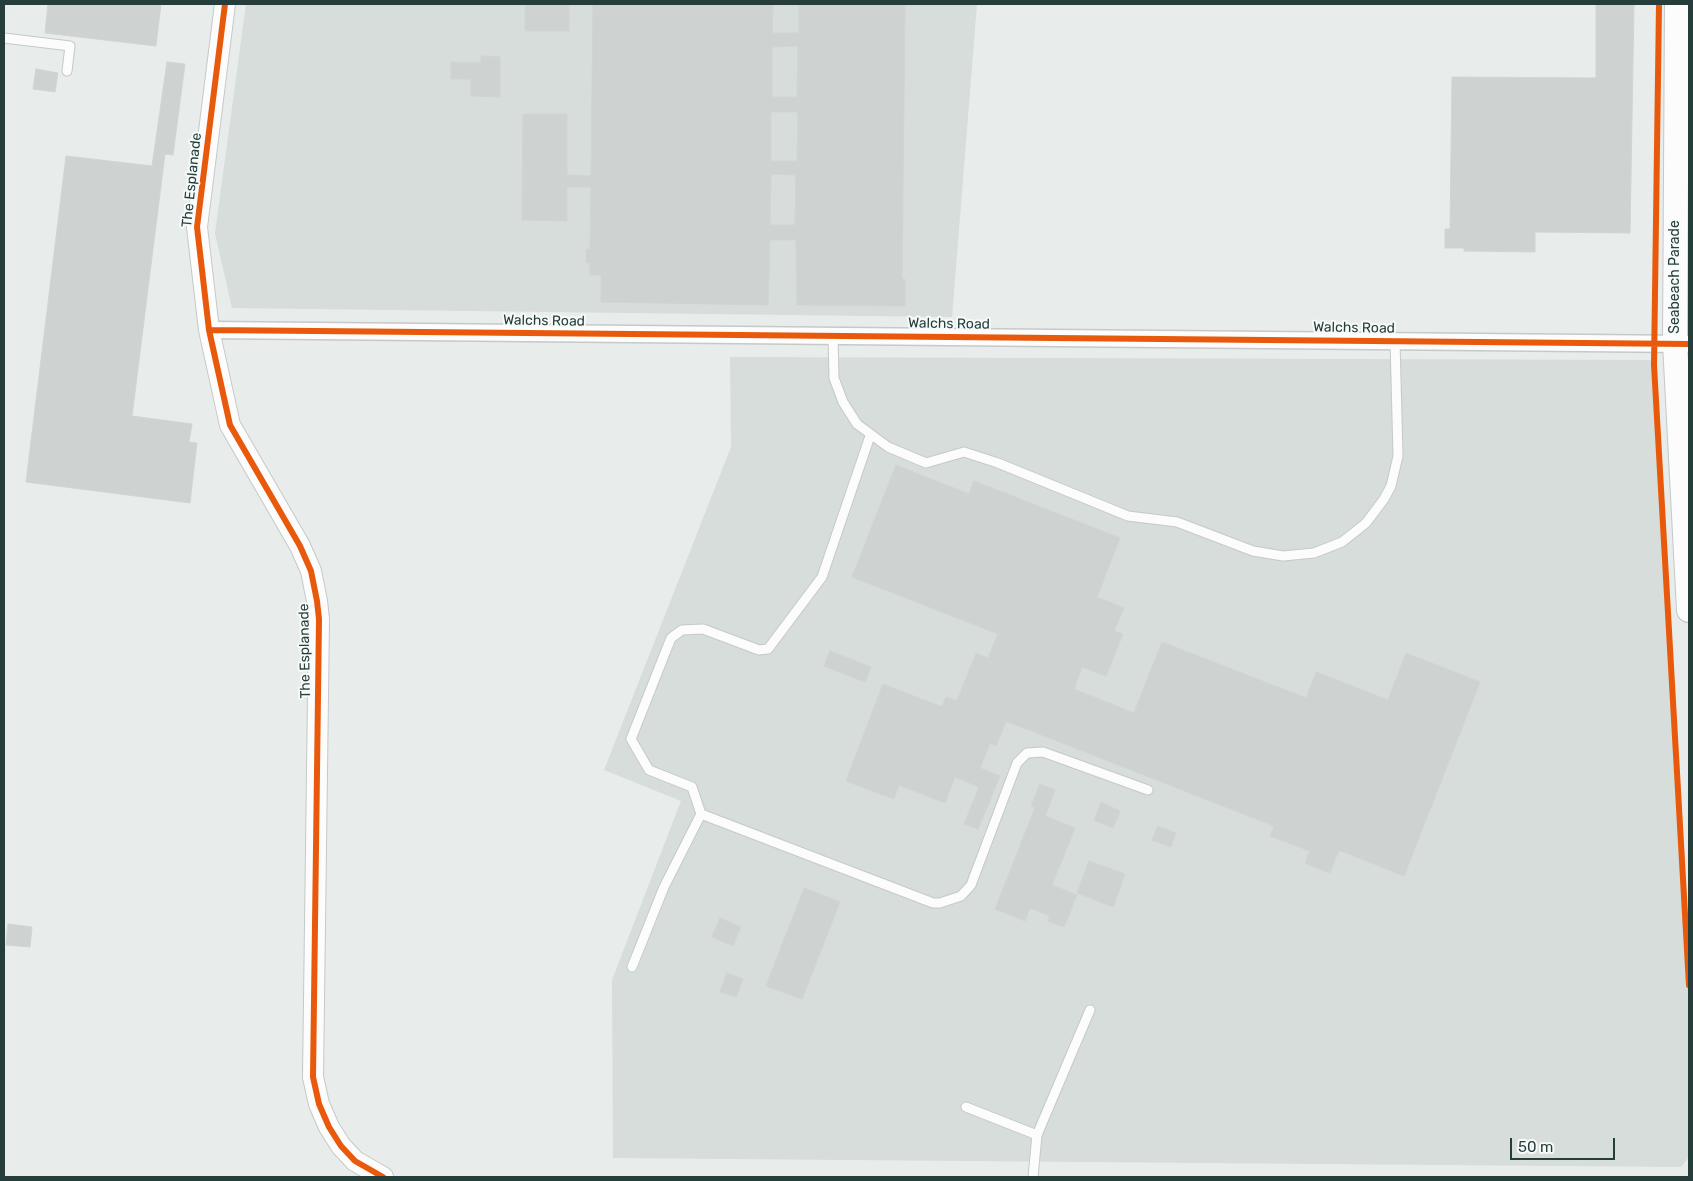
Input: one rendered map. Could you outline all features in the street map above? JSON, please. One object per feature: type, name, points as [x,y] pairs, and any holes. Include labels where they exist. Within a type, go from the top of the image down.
[{"type":"main road","name":"Seabeach Parade","points":[[1677,4],[1682,131],[1682,343],[1689,610]]},
{"type":"street","name":"The Esplanade","points":[[225,4],[198,227],[209,330],[230,425],[300,546],[311,571],[318,601],[313,1077],[319,1104],[329,1128],[341,1146],[355,1161],[382,1177]]},
{"type":"street","name":"Walchs Road","points":[[209,330],[1682,343]]},
{"type":"lane","points":[[4,38],[70,46],[67,71]]},
{"type":"lane","points":[[832,336],[832,365],[838,390],[849,413],[870,436],[888,447],[926,463],[964,452],[998,463],[1128,516],[1177,522],[1253,551],[1283,556],[1314,553],[1342,542],[1366,524],[1376,512],[1391,486],[1398,456],[1395,341]]},
{"type":"lane","points":[[632,967],[664,887],[701,814],[692,787],[649,770],[631,739],[671,638],[682,630],[703,629],[759,650],[768,649],[822,576],[870,436]]},
{"type":"lane","points":[[701,814],[933,903],[940,904],[961,896],[971,885],[1017,763],[1028,753],[1043,752],[1148,790]]},
{"type":"lane","points":[[1033,1177],[1037,1135],[1090,1010]]},
{"type":"lane","points":[[966,1107],[1037,1135]]},
{"type":"shaded area","points":[[246,4],[977,4],[952,317],[232,308],[215,233]]},
{"type":"shaded area","points":[[730,357],[1651,360],[1689,1006],[1689,1157],[1681,1167],[613,1158],[612,980],[681,801],[604,770],[731,447]]},
{"type":"building","points":[[48,4],[161,4],[156,46],[45,33]]},
{"type":"building","points":[[525,4],[569,4],[569,31],[525,31]]},
{"type":"building","points":[[593,4],[773,4],[772,33],[799,33],[799,4],[905,4],[902,279],[905,279],[905,306],[797,305],[796,240],[770,240],[768,305],[601,302],[601,275],[590,275],[590,263],[586,263],[586,249],[590,249],[591,187],[567,187],[567,221],[522,220],[523,114],[567,114],[567,175],[591,176]],"holes":[[[798,46],[797,97],[772,97],[772,47]],[[771,112],[798,112],[797,161],[771,161]],[[771,174],[796,175],[795,225],[770,225]]]},
{"type":"building","points":[[1596,4],[1634,4],[1630,233],[1535,232],[1535,252],[1464,251],[1464,248],[1445,248],[1445,229],[1450,229],[1452,77],[1596,78]]},
{"type":"building","points":[[481,56],[500,57],[500,97],[471,96],[471,79],[451,79],[451,62],[481,63]]},
{"type":"building","points":[[167,62],[185,64],[173,155],[165,154],[132,416],[192,424],[189,442],[197,443],[190,503],[26,482],[66,156],[152,166]]},
{"type":"building","points":[[36,69],[58,73],[55,92],[33,89]]},
{"type":"building","points":[[896,465],[969,494],[974,481],[1120,538],[1097,597],[1124,608],[1114,631],[1123,634],[1106,676],[1082,667],[1074,689],[1134,713],[1162,642],[1306,698],[1316,672],[1388,700],[1406,653],[1480,682],[1404,876],[1339,850],[1330,873],[1305,863],[1310,851],[1270,836],[1274,826],[1006,721],[996,746],[990,743],[980,768],[1000,776],[978,829],[964,824],[979,787],[955,777],[945,803],[899,785],[894,799],[846,781],[883,684],[942,707],[946,697],[957,701],[976,653],[988,658],[998,634],[852,577]]},
{"type":"building","points":[[830,651],[871,667],[865,682],[824,666]]},
{"type":"building","points":[[1040,784],[1055,790],[1045,816],[1075,828],[1052,885],[1077,895],[1064,927],[1048,921],[1050,916],[1030,908],[1025,921],[995,909],[1035,808],[1031,806]]},
{"type":"building","points":[[1101,802],[1120,811],[1113,828],[1094,820]]},
{"type":"building","points":[[1158,826],[1176,833],[1171,847],[1152,840]]},
{"type":"building","points":[[1089,861],[1125,874],[1113,907],[1077,893]]},
{"type":"building","points":[[804,888],[840,902],[802,999],[766,986]]},
{"type":"building","points":[[720,918],[741,927],[733,946],[712,937]]},
{"type":"building","points":[[8,924],[32,927],[30,947],[6,945]]},
{"type":"building","points":[[727,973],[743,979],[736,997],[720,992]]},
{"type":"cycle path","points":[[225,4],[197,227],[209,330],[230,425],[300,546],[311,571],[319,619],[313,1077],[319,1104],[329,1127],[341,1146],[355,1161],[383,1177]]},
{"type":"cycle path","points":[[1659,4],[1654,365],[1689,985]]},
{"type":"cycle path","points":[[209,330],[1689,344]]}]
